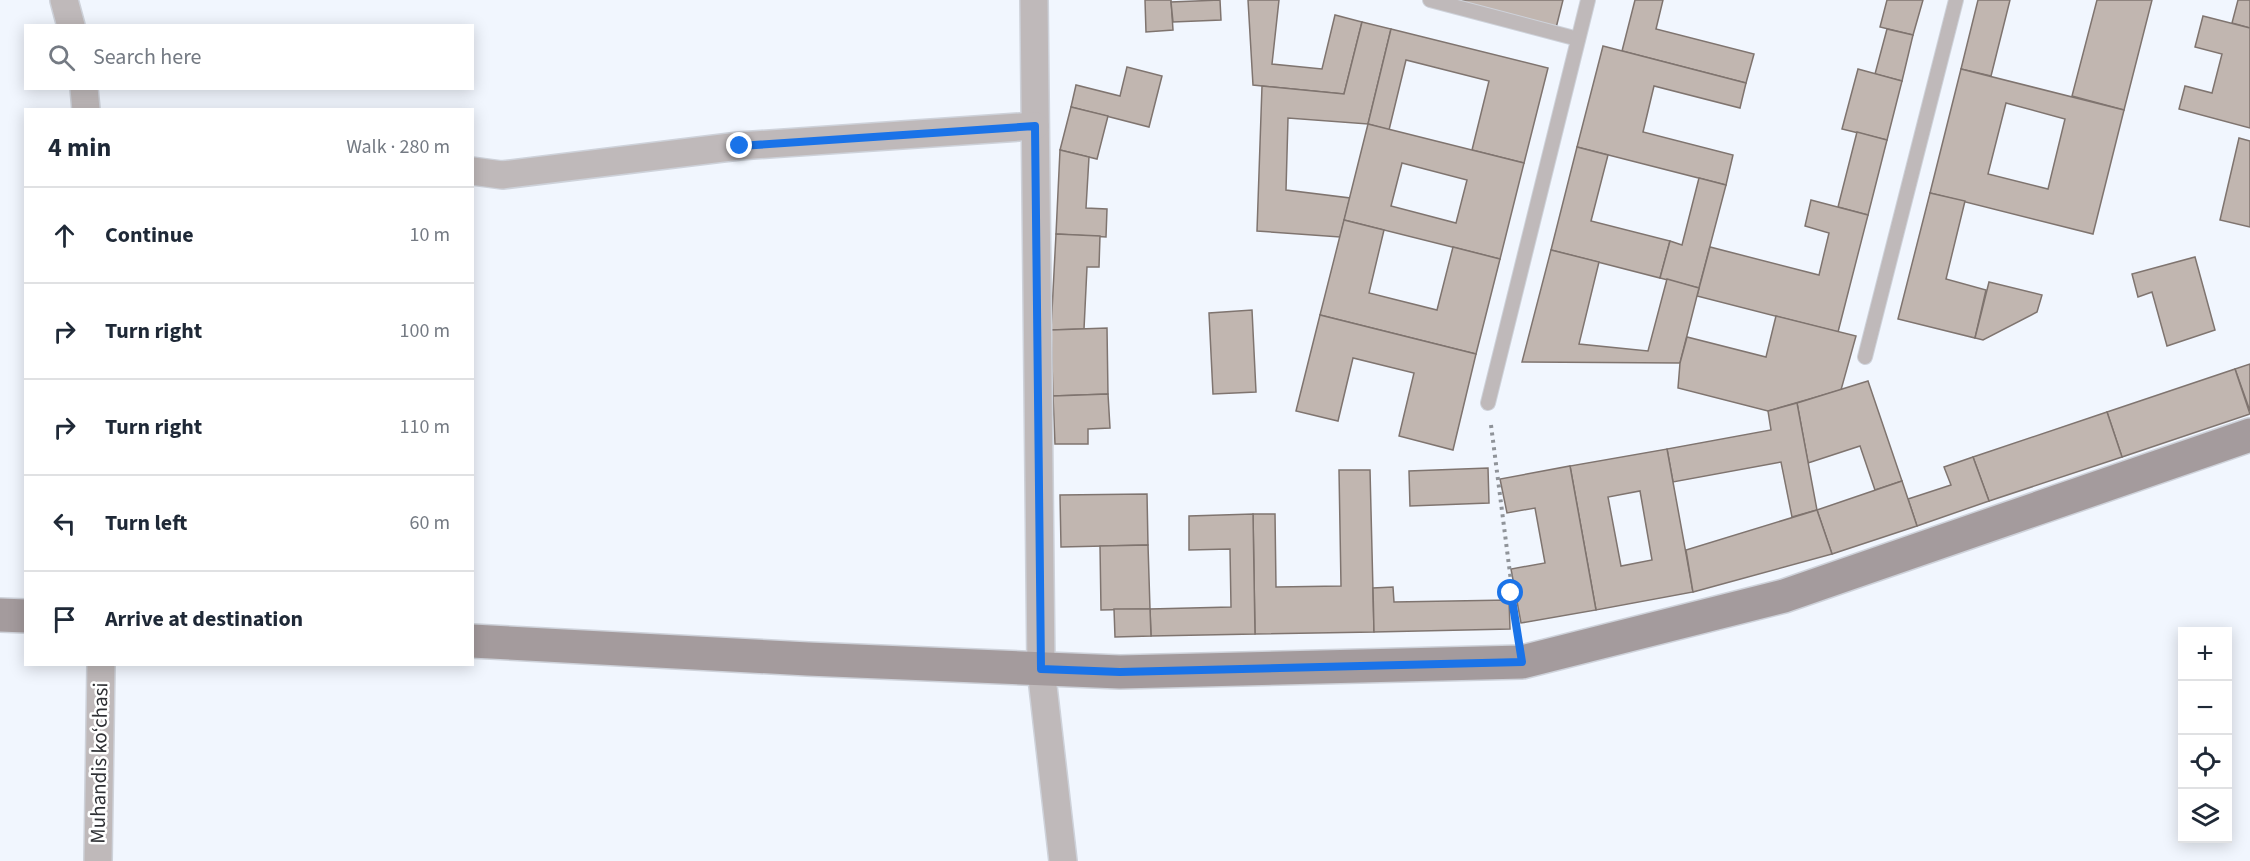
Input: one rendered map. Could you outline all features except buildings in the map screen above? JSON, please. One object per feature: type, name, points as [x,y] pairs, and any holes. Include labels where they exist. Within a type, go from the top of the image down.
[{"type":"street","points":[[64,0],[70,24]]},
{"type":"street","points":[[1034,0],[1041,669],[1063,861]]},
{"type":"street","points":[[84,90],[86,108]]},
{"type":"street","points":[[474,171],[502,175],[740,146],[1035,126]]},
{"type":"street","points":[[474,641],[1120,672],[1522,662],[1784,596],[2250,435]]},
{"type":"street","points":[[0,615],[24,616]]},
{"type":"street","name":"Muhandis ko‘chasi","points":[[98,861],[101,666]]},
{"type":"lane","points":[[1430,0],[1578,39]]},
{"type":"lane","points":[[1488,403],[1588,0]]},
{"type":"lane","points":[[1865,357],[1956,0]]},
{"type":"path","points":[[1488,403],[1511,593],[1522,662]]},
{"type":"route","points":[[740,146],[1035,126],[1041,669],[1120,672],[1522,662],[1511,593]]}]
